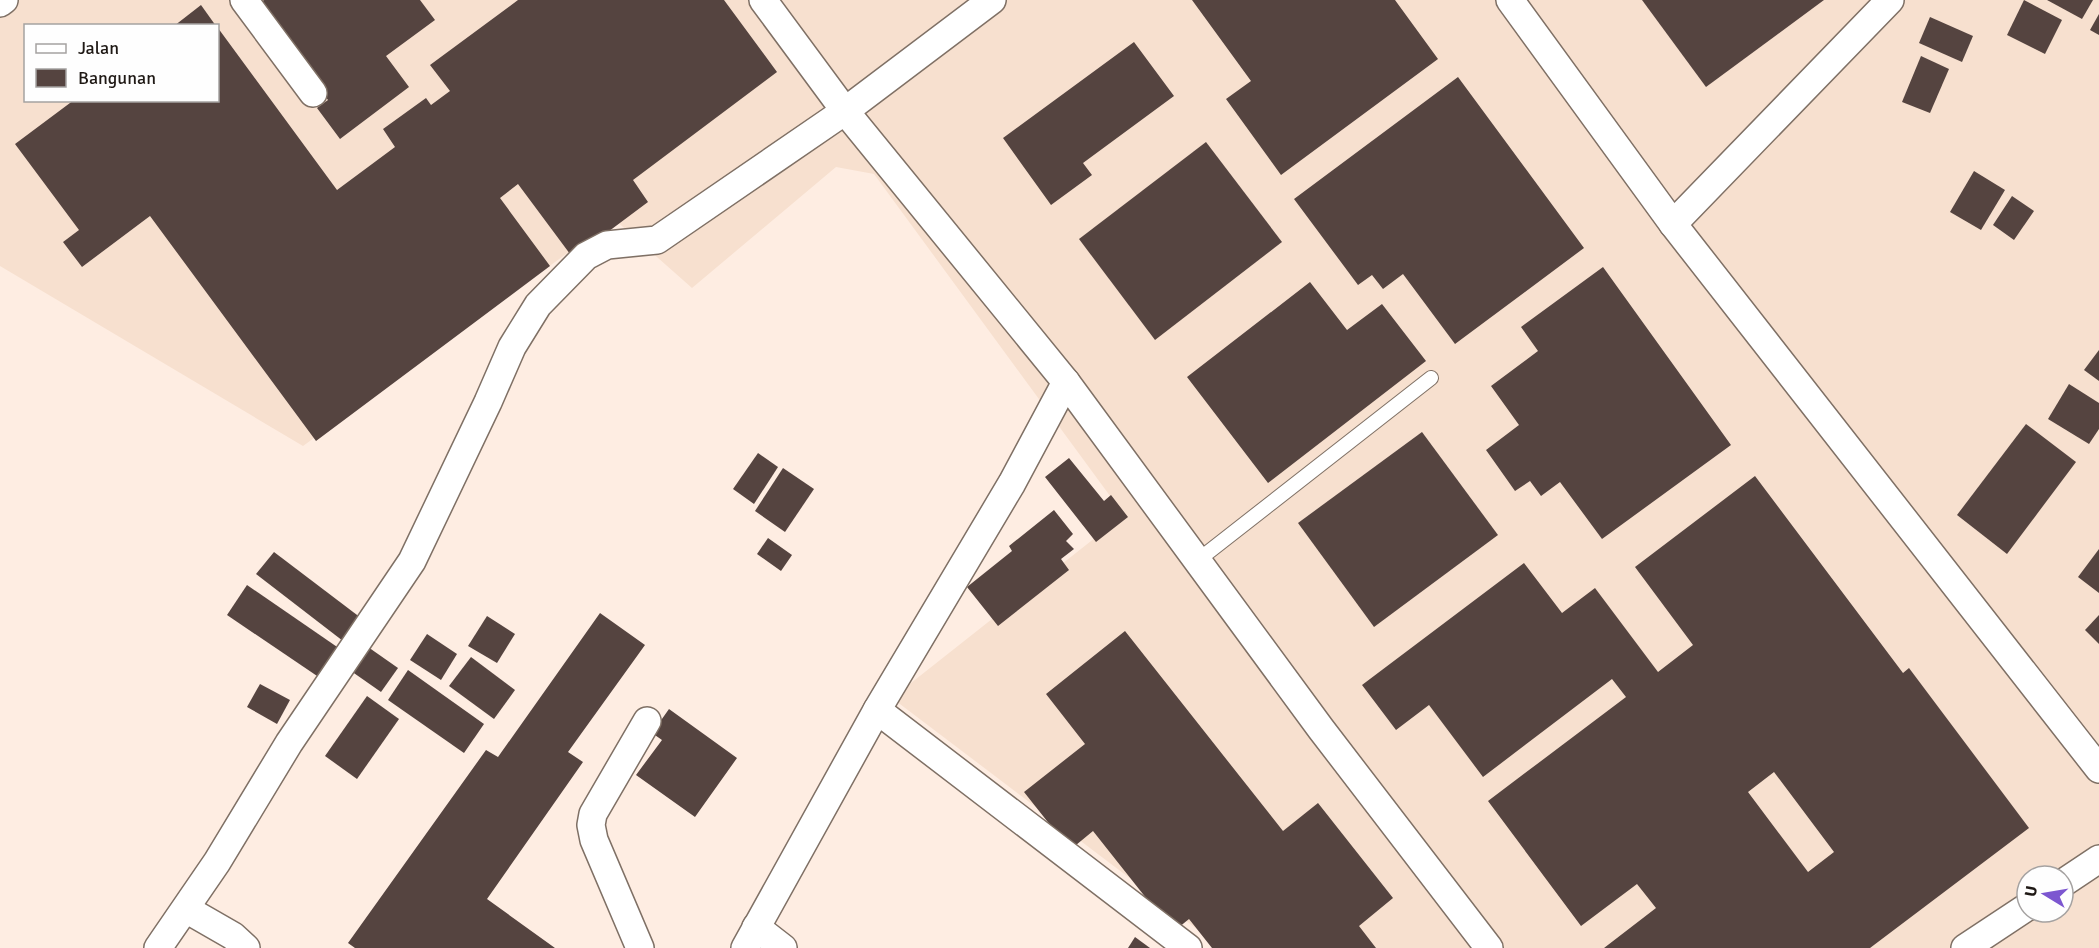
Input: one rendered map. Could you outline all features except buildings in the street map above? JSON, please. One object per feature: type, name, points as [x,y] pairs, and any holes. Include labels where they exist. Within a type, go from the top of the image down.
[{"type":"street","points":[[244,0],[313,93]]},
{"type":"street","points":[[763,0],[845,111],[1066,382],[1321,729],[1487,947]]},
{"type":"street","points":[[158,948],[186,909],[289,743],[412,561],[512,347],[538,305],[586,256],[607,245],[657,240],[845,111],[992,0]]},
{"type":"street","points":[[1510,0],[1673,224],[2099,769]]},
{"type":"street","points":[[1673,224],[1890,0]]},
{"type":"street","points":[[783,948],[751,938],[877,710],[1012,483],[1066,382]]},
{"type":"street","points":[[877,710],[1188,948]]},
{"type":"street","points":[[640,948],[594,840],[591,825],[593,814],[647,722]]},
{"type":"street","points":[[2075,875],[2099,859]]},
{"type":"street","points":[[186,909],[233,936],[246,948]]},
{"type":"street","points":[[1965,948],[2015,915]]},
{"type":"lane","points":[[1197,561],[1431,378]]},
{"type":"shaded area","points":[[0,0],[2099,0],[2099,948],[1222,948],[892,698],[1124,515],[874,174],[836,167],[692,288],[614,219],[303,446],[0,266]]}]
